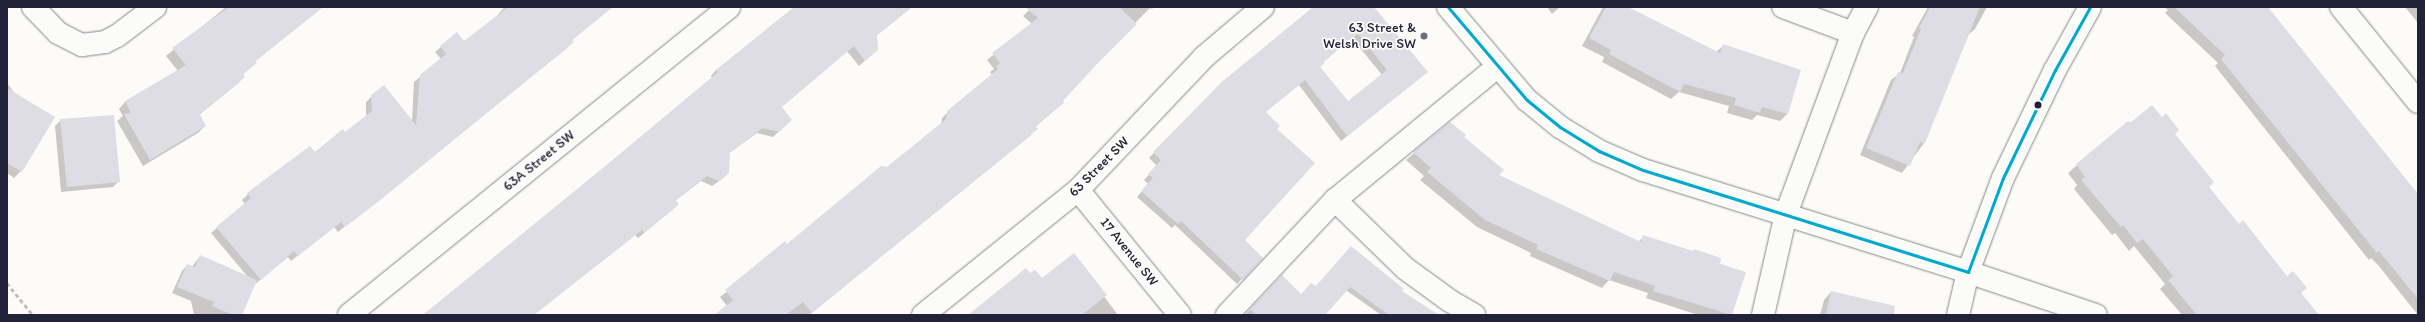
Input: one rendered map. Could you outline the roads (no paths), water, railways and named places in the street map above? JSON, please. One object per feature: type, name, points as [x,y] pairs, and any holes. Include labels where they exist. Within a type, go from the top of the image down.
[{"type":"street","points":[[33,7],[58,33],[82,45],[93,45],[111,39],[128,29],[155,7]]},
{"type":"street","name":"63A Street SW","points":[[350,315],[729,7]]},
{"type":"street","name":"63 Street SW","points":[[923,315],[1078,190],[1204,57],[1263,7]]},
{"type":"street","points":[[1448,7],[1497,67],[1527,100],[1560,127],[1599,150],[1643,170],[1968,272],[2096,315]]},
{"type":"street","points":[[1783,7],[1853,33]]},
{"type":"street","points":[[1763,315],[1786,214],[1853,33],[1867,7]]},
{"type":"street","points":[[1958,315],[1968,272],[2003,178],[2055,70],[2090,7]]},
{"type":"street","points":[[2341,7],[2418,102]]},
{"type":"street","points":[[1227,315],[1335,200],[1497,67]]},
{"type":"street","name":"17 Avenue SW","points":[[1078,190],[1180,315]]},
{"type":"street","points":[[1335,200],[1406,269],[1450,301],[1474,315]]},
{"type":"place","name":"63 Street & Welsh Drive SW","points":[[1424,36]]}]
